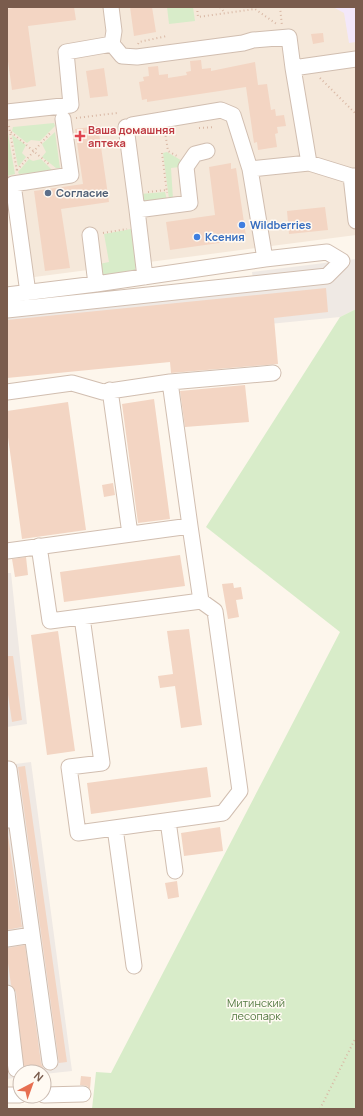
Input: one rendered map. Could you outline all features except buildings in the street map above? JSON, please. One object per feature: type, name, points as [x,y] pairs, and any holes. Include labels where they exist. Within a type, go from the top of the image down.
[{"type":"lane","points":[[111,7],[114,31],[112,44],[122,56],[137,58],[243,44],[253,40],[289,37],[300,67],[308,163]]},
{"type":"lane","points":[[8,122],[71,105],[66,52],[112,44]]},
{"type":"lane","points":[[300,67],[356,59]]},
{"type":"lane","points":[[145,277],[129,126],[221,110],[233,115],[250,169],[265,259]]},
{"type":"lane","points":[[28,293],[13,184],[70,175],[63,119]]},
{"type":"lane","points":[[137,210],[190,203],[186,167],[195,154],[207,151]]},
{"type":"lane","points":[[250,169],[308,163],[354,176],[356,221]]},
{"type":"lane","points":[[90,235],[96,284]]},
{"type":"lane","points":[[7,295],[96,284],[265,259],[327,252],[342,261],[327,276],[7,310]]},
{"type":"lane","points":[[7,392],[72,383],[103,392],[170,382],[273,373]]},
{"type":"lane","points":[[170,382],[201,601]]},
{"type":"lane","points":[[110,390],[130,534]]},
{"type":"lane","points":[[7,551],[190,526]]},
{"type":"lane","points":[[39,546],[50,622],[82,617],[201,601],[215,611],[240,791],[224,813],[78,833],[68,767],[102,763],[82,617]]},
{"type":"lane","points":[[9,769],[11,819],[32,935],[50,1062]]},
{"type":"lane","points":[[168,821],[174,871]]},
{"type":"lane","points":[[115,828],[134,966]]},
{"type":"lane","points":[[7,939],[32,935]]},
{"type":"lane","points":[[7,993],[15,1064]]},
{"type":"lane","points":[[52,1095],[83,1094]]},
{"type":"path","points":[[197,7],[198,17],[255,9],[283,28],[280,7]]},
{"type":"path","points":[[220,7],[225,13]]},
{"type":"path","points":[[300,67],[356,114]]},
{"type":"path","points":[[17,171],[63,119],[117,113]]},
{"type":"path","points":[[163,119],[168,151]]},
{"type":"path","points":[[8,122],[17,177]]},
{"type":"path","points":[[10,131],[55,169]]},
{"type":"path","points":[[162,153],[168,206]]},
{"type":"path","points":[[146,192],[166,190]]},
{"type":"path","points":[[90,235],[133,228]]},
{"type":"path","points":[[320,1109],[356,1037]]},
{"type":"shaded area","points":[[7,7],[356,7],[356,235],[19,279],[7,190]]},
{"type":"shaded area","points":[[333,7],[356,7],[356,42],[349,43],[344,13]]},
{"type":"shaded area","points":[[356,259],[356,309],[340,317],[7,350],[7,303],[253,279],[252,272]]},
{"type":"shaded area","points":[[7,573],[11,573],[27,724],[7,727]]},
{"type":"shaded area","points":[[31,762],[72,1071],[52,1073],[52,1064],[12,1064],[12,1078],[7,1079],[7,765]]},
{"type":"green space","points":[[167,7],[193,7],[195,21],[169,24]]},
{"type":"green space","points":[[54,123],[55,126],[40,141],[31,140],[27,143],[12,131],[13,127]]},
{"type":"green space","points":[[7,128],[15,174],[7,176]]},
{"type":"green space","points":[[55,132],[60,168],[56,168],[42,157],[46,152],[42,144]]},
{"type":"green space","points":[[12,135],[26,145],[22,153],[26,157],[18,167]]},
{"type":"green space","points":[[167,152],[184,162],[179,167],[171,168],[173,199],[169,199],[163,153]]},
{"type":"green space","points":[[29,159],[33,161],[41,159],[53,171],[19,174],[18,172]]},
{"type":"green space","points":[[165,192],[167,200],[142,202],[140,194]]},
{"type":"green space","points":[[131,229],[136,267],[135,270],[103,275],[99,264],[109,262],[104,234]]},
{"type":"green space","name":"Митинский лесопарк","points":[[356,309],[356,1109],[92,1109],[96,1072],[111,1073],[340,632],[206,527],[340,317]]},
{"type":"place","name":"Ваша домашняя аптека","points":[[80,136]]},
{"type":"place","name":"Согласие","points":[[48,193]]},
{"type":"place","name":"Wildberries","points":[[242,225]]},
{"type":"place","name":"Ксения","points":[[197,237]]}]
